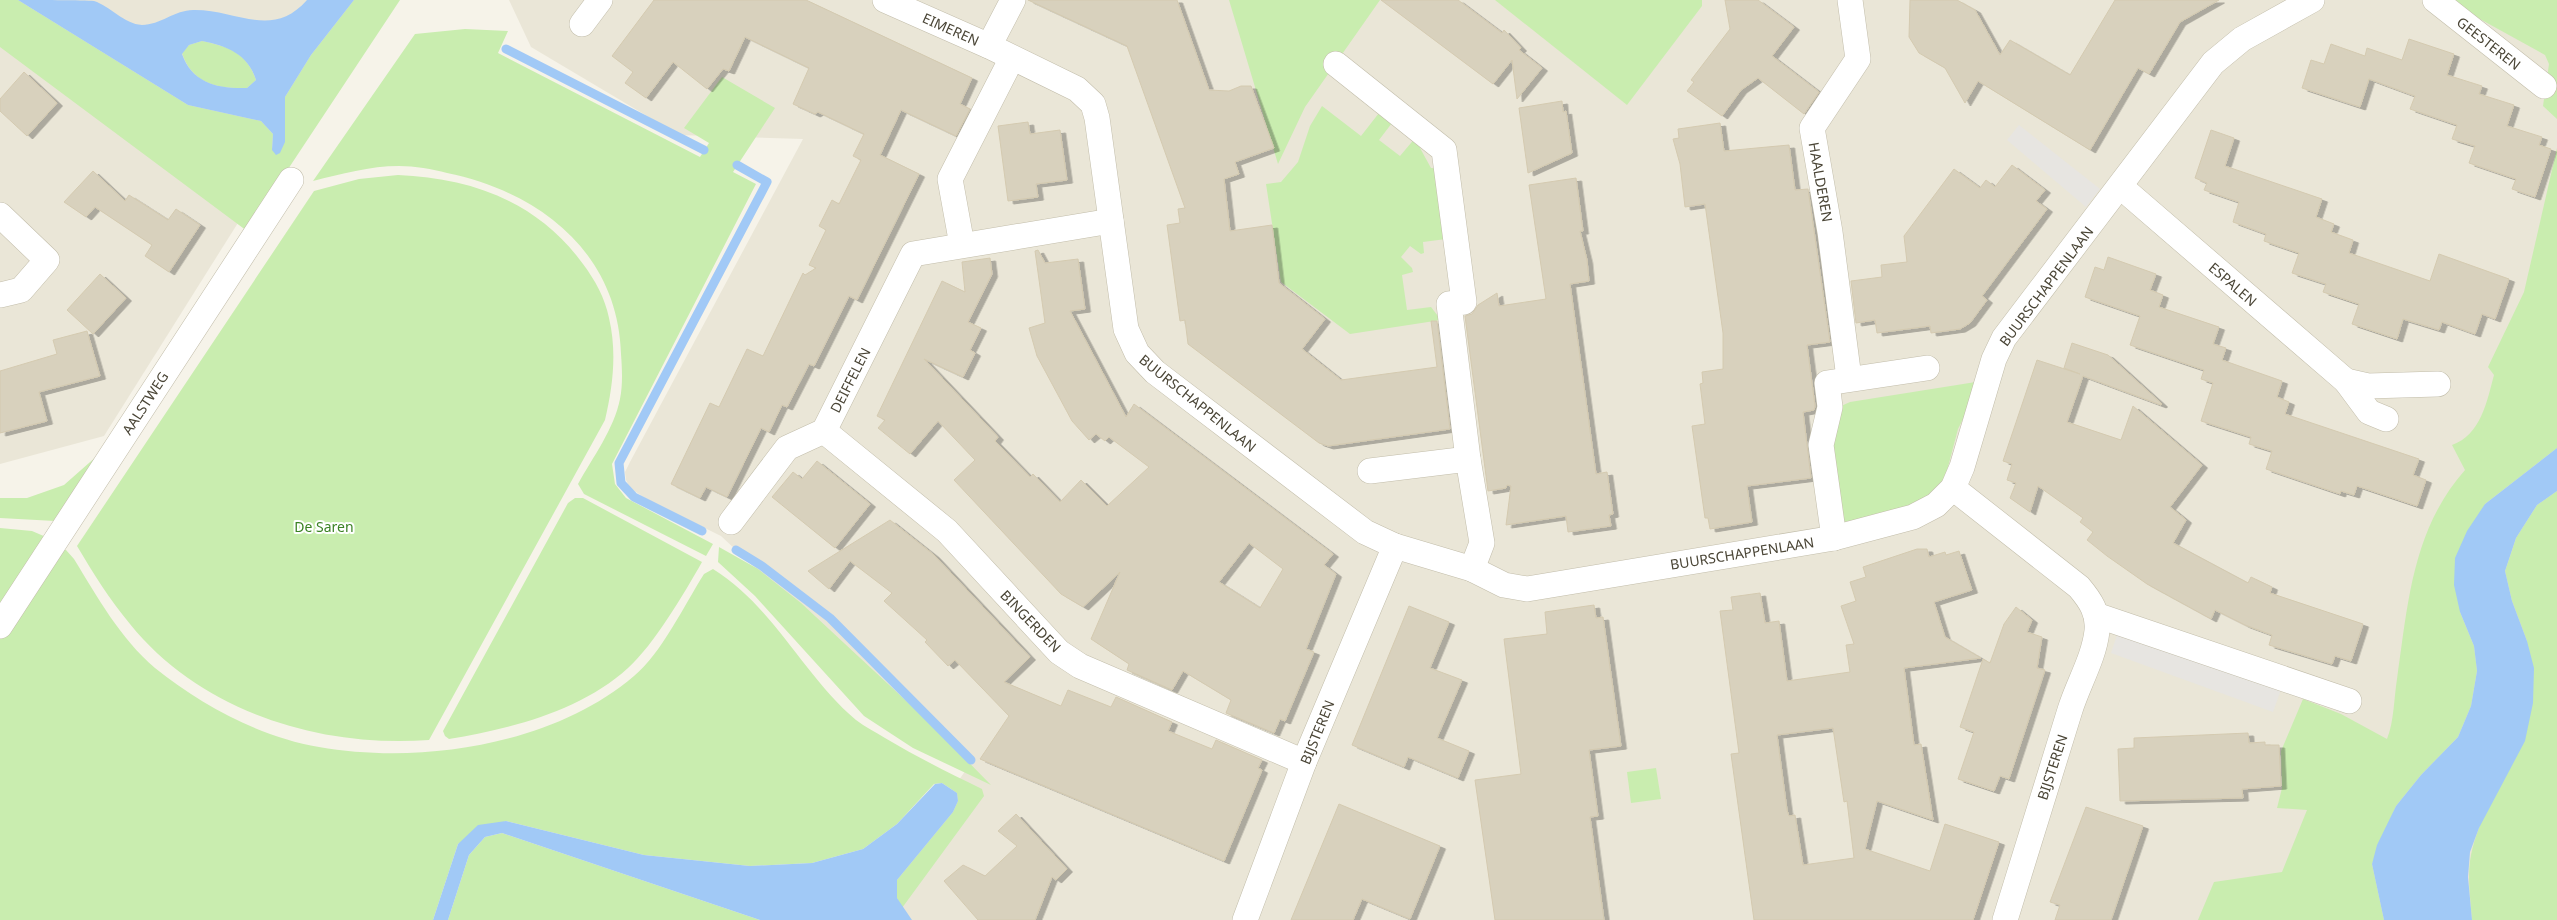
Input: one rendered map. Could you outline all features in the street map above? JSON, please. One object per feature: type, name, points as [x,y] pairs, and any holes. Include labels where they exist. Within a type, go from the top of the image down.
[{"type":"street","points":[[582,24],[600,0]]},
{"type":"street","name":"EIMEREN","points":[[885,0],[989,46]]},
{"type":"street","points":[[989,46],[1012,0]]},
{"type":"street","name":"HAALDEREN","points":[[1849,378],[1830,232],[1812,128],[1858,59],[1850,0]]},
{"type":"street","name":"BUURSCHAPPENLAAN","points":[[989,46],[1077,89],[1093,104],[1097,118],[1126,329],[1137,353],[1155,372],[1365,532],[1395,546],[1472,569],[1504,585],[1527,588],[1834,538],[1913,517],[1936,505],[1953,488],[1962,467],[1994,359],[2004,338],[2121,187],[2213,63],[2242,39],[2312,0]]},
{"type":"street","name":"GEESTEREN","points":[[2435,0],[2544,86]]},
{"type":"street","points":[[962,246],[950,179],[1012,58]]},
{"type":"street","points":[[1336,64],[1444,150],[1464,302],[1449,304],[1468,460],[1482,542],[1472,569]]},
{"type":"street","name":"AALSTWEG","points":[[0,626],[291,180]]},
{"type":"street","name":"ESPALEN","points":[[2121,187],[2346,381],[2369,412],[2386,419]]},
{"type":"street","points":[[0,216],[47,260],[21,290],[0,295]]},
{"type":"street","name":"DEIFFELEN","points":[[824,431],[913,254],[1111,221]]},
{"type":"street","points":[[1834,538],[1821,445],[1830,407],[1827,382],[1927,368]]},
{"type":"street","name":"ESPALEN","points":[[2346,381],[2368,386],[2438,384]]},
{"type":"street","points":[[731,522],[787,448],[824,431]]},
{"type":"street","name":"BINGERDEN","points":[[824,431],[947,532],[1059,652],[1080,666],[1304,762]]},
{"type":"street","points":[[1370,471],[1468,460]]},
{"type":"street","points":[[1953,488],[2079,587],[2091,601],[2096,615],[2349,701]]},
{"type":"street","name":"BIJSTEREN","points":[[1245,920],[1304,762],[1395,546]]},
{"type":"street","name":"BIJSTEREN","points":[[2005,920],[2074,696],[2093,650],[2097,630],[2096,615]]},
{"type":"shaded area","points":[[0,0],[378,0],[104,436],[0,464]]},
{"type":"shaded area","points":[[509,0],[2557,0],[2557,920],[911,920],[883,889],[968,767],[721,536],[648,500],[630,488],[626,480],[625,472],[630,462],[803,139],[679,135],[531,47]]},
{"type":"shaded area","points":[[2019,125],[2100,189],[2086,207],[2007,140]]},
{"type":"shaded area","points":[[2125,611],[2283,684],[2273,712],[2111,653]]},
{"type":"green space","points":[[0,0],[18,0],[188,105],[261,121],[273,134],[272,150],[284,112],[285,97],[311,55],[354,0],[400,0],[247,231],[0,47]]},
{"type":"green space","points":[[1229,0],[1380,0],[1305,107],[1278,164]]},
{"type":"green space","points":[[1495,0],[1702,0],[1702,6],[1627,105]]},
{"type":"green space","points":[[2452,0],[2557,0],[2557,119],[2543,106],[2549,64],[2545,55],[2469,13]]},
{"type":"green space","points":[[465,29],[508,31],[498,53],[700,157],[709,143],[684,128],[722,77],[775,108],[733,172],[756,184],[612,464],[615,484],[626,498],[713,544],[706,556],[584,494],[578,484],[613,421],[622,388],[622,365],[616,318],[606,286],[589,257],[568,233],[542,212],[513,195],[481,182],[435,170],[388,166],[313,181],[415,34]]},
{"type":"green space","points":[[202,41],[228,49],[242,57],[256,80],[247,88],[236,88],[216,86],[199,78],[192,72],[182,53],[189,45]]},
{"type":"green space","points":[[1322,106],[1361,136],[1379,113],[1392,123],[1379,140],[1400,156],[1416,137],[1422,142],[1420,148],[1431,168],[1438,168],[1446,239],[1423,242],[1424,253],[1421,254],[1410,246],[1401,257],[1412,268],[1413,272],[1402,275],[1407,310],[1431,307],[1441,320],[1350,334],[1281,282],[1266,184],[1281,182],[1298,162],[1310,126]]},
{"type":"green space","points":[[2557,148],[2557,448],[2485,504],[2460,612],[2474,646],[2477,671],[2471,706],[2458,737],[2421,775],[2396,806],[2372,864],[2384,920],[2198,920],[2214,882],[2282,872],[2307,810],[2277,808],[2282,788],[2281,751],[2303,699],[2341,714],[2387,739],[2392,718],[2409,596],[2415,569],[2434,517],[2447,493],[2465,470],[2452,445],[2470,434],[2485,406],[2494,375],[2488,367],[2524,292]]},
{"type":"green space","name":"De Saren","points":[[398,175],[452,181],[477,188],[501,197],[524,209],[546,224],[565,242],[592,276],[605,303],[609,318],[613,356],[612,382],[605,420],[429,740],[388,741],[346,738],[305,730],[265,718],[227,701],[191,680],[159,655],[130,624],[102,586],[77,546],[314,191],[359,179]]},
{"type":"green space","points":[[1982,381],[1958,429],[1944,482],[1914,508],[1882,516],[1838,523],[1819,416],[1850,402]]},
{"type":"green space","points":[[106,448],[55,521],[0,518],[0,498],[27,498],[64,485]]},
{"type":"green space","points":[[2557,491],[2557,920],[2472,920],[2469,873],[2472,852],[2527,641],[2512,601],[2505,571],[2516,538],[2537,505]]},
{"type":"green space","points":[[575,498],[583,498],[702,562],[658,633],[638,658],[609,683],[589,696],[544,716],[496,730],[449,739],[443,731],[568,503]]},
{"type":"green space","points":[[0,528],[32,531],[46,537],[0,608]]},
{"type":"green space","points":[[719,547],[758,569],[801,603],[931,724],[991,785],[913,748],[864,716],[755,596],[718,562]]},
{"type":"green space","points":[[56,550],[66,550],[74,559],[110,617],[142,656],[192,695],[232,718],[275,736],[319,747],[358,752],[442,751],[526,734],[565,719],[601,700],[644,667],[663,642],[704,574],[713,569],[734,584],[771,621],[820,683],[856,720],[909,752],[982,789],[984,796],[902,908],[897,898],[897,880],[953,812],[958,801],[957,793],[942,783],[934,784],[897,824],[863,849],[812,863],[750,866],[644,855],[506,821],[458,844],[433,920],[0,920],[0,637]]},
{"type":"green space","points":[[1656,768],[1661,799],[1631,803],[1627,772]]},
{"type":"green space","points":[[502,833],[760,920],[448,920],[469,855],[485,837]]},
{"type":"water","points":[[18,0],[94,1],[129,22],[142,25],[155,23],[180,12],[193,10],[209,11],[253,20],[267,20],[280,18],[294,12],[307,0],[354,0],[311,55],[285,97],[285,142],[280,153],[276,155],[272,150],[273,134],[261,121],[188,105]],"holes":[[[202,41],[228,49],[242,58],[248,64],[256,80],[247,88],[236,88],[216,85],[199,78],[186,64],[182,54],[189,45]]]},
{"type":"water","points":[[2557,448],[2557,491],[2537,505],[2516,538],[2505,571],[2512,601],[2527,641],[2534,668],[2533,703],[2525,741],[2479,828],[2470,852],[2468,877],[2472,920],[2384,920],[2372,864],[2377,845],[2396,806],[2421,775],[2458,737],[2471,706],[2477,671],[2474,646],[2460,612],[2454,585],[2455,558],[2467,531],[2485,504]]},
{"type":"water","points":[[942,783],[957,793],[958,801],[953,812],[897,880],[897,898],[912,920],[760,920],[502,833],[485,837],[469,855],[448,920],[433,920],[458,844],[478,825],[506,821],[644,855],[750,866],[812,863],[863,849],[897,824],[935,784]]},
{"type":"building","points":[[654,0],[806,0],[972,78],[960,104],[970,109],[956,136],[901,110],[880,155],[919,174],[857,300],[849,296],[814,366],[809,364],[787,407],[782,405],[769,432],[761,428],[727,497],[706,487],[700,498],[671,484],[710,403],[719,407],[747,349],[763,356],[803,273],[805,275],[816,268],[809,265],[826,230],[819,226],[832,200],[839,204],[861,160],[853,156],[864,134],[818,112],[815,114],[793,104],[809,68],[745,37],[729,71],[723,69],[707,89],[673,62],[646,98],[625,83],[633,72],[612,56]]},
{"type":"building","points":[[1028,0],[1177,0],[1209,90],[1229,91],[1241,86],[1251,86],[1274,148],[1235,162],[1239,174],[1224,179],[1230,231],[1272,225],[1279,283],[1325,319],[1302,349],[1341,380],[1437,367],[1431,321],[1437,321],[1450,429],[1328,446],[1319,443],[1188,344],[1185,320],[1180,321],[1167,225],[1180,223],[1178,209],[1185,208],[1127,46]]},
{"type":"building","points":[[1381,0],[1458,0],[1502,33],[1504,30],[1521,48],[1519,50],[1542,68],[1517,99],[1512,60],[1493,84]]},
{"type":"building","points":[[1725,0],[1758,0],[1794,27],[1772,56],[1819,92],[1804,114],[1758,78],[1741,90],[1722,116],[1687,91],[1694,82],[1691,80],[1730,29]]},
{"type":"building","points":[[1910,0],[1957,0],[1975,10],[2000,55],[2010,40],[2070,75],[2115,0],[2219,0],[2180,22],[2149,74],[2138,68],[2090,150],[1978,81],[1965,103],[1945,68],[1919,53],[1909,37]]},
{"type":"building","points":[[2409,39],[2454,54],[2447,75],[2482,86],[2479,94],[2514,105],[2507,126],[2542,137],[2539,145],[2551,149],[2535,197],[2512,189],[2516,179],[2469,163],[2475,146],[2452,139],[2457,125],[2410,109],[2415,96],[2369,79],[2360,107],[2302,88],[2311,60],[2324,64],[2331,44],[2365,56],[2367,48],[2402,60]]},
{"type":"building","points":[[24,72],[57,103],[27,136],[0,111],[0,99]]},
{"type":"building","points":[[1562,101],[1563,112],[1566,111],[1572,153],[1528,173],[1519,108]]},
{"type":"building","points":[[1028,122],[1030,134],[1060,130],[1067,180],[1036,184],[1038,197],[1008,201],[998,126]]},
{"type":"building","points":[[1720,123],[1724,151],[1789,145],[1795,190],[1808,189],[1830,342],[1807,345],[1815,406],[1814,410],[1803,412],[1811,478],[1747,486],[1752,522],[1710,529],[1708,518],[1705,518],[1692,426],[1705,424],[1700,384],[1703,383],[1702,372],[1723,369],[1723,333],[1705,204],[1685,207],[1680,164],[1673,139],[1679,138],[1678,129]]},
{"type":"building","points":[[2211,130],[2234,138],[2225,166],[2322,199],[2316,217],[2334,224],[2331,232],[2353,240],[2349,253],[2430,281],[2439,254],[2509,279],[2495,319],[2482,314],[2475,334],[2442,322],[2439,330],[2403,319],[2397,339],[2352,324],[2359,304],[2323,292],[2326,284],[2292,273],[2299,253],[2264,241],[2266,234],[2233,222],[2239,202],[2204,190],[2207,183],[2195,178]]},
{"type":"building","points":[[2012,165],[2045,190],[2036,201],[2047,209],[1982,296],[1987,300],[1970,323],[1960,329],[1931,333],[1930,326],[1877,333],[1875,320],[1856,323],[1851,281],[1882,277],[1881,265],[1907,262],[1904,236],[1954,169],[1980,188],[1986,180],[1995,187]]},
{"type":"building","points":[[93,171],[125,201],[129,195],[168,220],[176,209],[200,225],[169,272],[145,256],[152,245],[95,207],[86,217],[64,202]]},
{"type":"building","points":[[1576,178],[1583,231],[1580,231],[1587,260],[1589,281],[1570,284],[1596,474],[1607,472],[1613,514],[1609,515],[1611,526],[1568,532],[1566,516],[1506,525],[1511,486],[1507,485],[1506,488],[1488,491],[1465,316],[1472,314],[1478,305],[1497,293],[1499,306],[1546,299],[1529,185]]},
{"type":"building","points":[[1038,250],[1045,263],[1078,259],[1085,309],[1070,311],[1126,417],[1134,404],[1333,554],[1324,565],[1336,574],[1306,649],[1314,652],[1285,721],[1280,719],[1274,733],[1226,713],[1231,700],[1183,671],[1172,690],[1127,670],[1129,664],[1091,639],[1120,572],[1083,607],[1061,594],[954,480],[975,460],[938,421],[910,454],[878,428],[885,420],[877,416],[942,281],[965,292],[962,262],[990,258],[992,274],[968,322],[981,328],[970,350],[975,353],[963,377],[924,359],[998,437],[995,441],[1030,477],[1033,474],[1060,502],[1081,480],[1107,506],[1149,467],[1109,437],[1105,441],[1096,434],[1089,440],[1072,421],[1037,356],[1029,328],[1045,323],[1035,251]],"holes":[[[1249,543],[1283,569],[1260,608],[1219,582]]]},
{"type":"building","points":[[2108,257],[2156,274],[2150,290],[2163,295],[2159,307],[2219,327],[2213,344],[2226,348],[2222,360],[2282,381],[2277,397],[2289,402],[2285,414],[2419,459],[2413,475],[2426,480],[2417,506],[2357,486],[2354,495],[2341,491],[2340,494],[2266,469],[2272,451],[2249,444],[2251,437],[2201,421],[2213,383],[2201,379],[2204,370],[2130,345],[2140,316],[2085,297],[2095,267],[2104,270]]},
{"type":"building","points":[[100,274],[126,298],[93,334],[67,310]]},
{"type":"building","points":[[87,331],[100,376],[39,392],[47,421],[0,433],[0,371],[57,354],[53,340]]},
{"type":"building","points":[[2072,343],[2108,355],[2162,404],[2083,376],[2067,422],[2121,440],[2133,406],[2202,465],[2170,507],[2186,520],[2173,543],[2248,583],[2251,577],[2272,587],[2270,593],[2363,624],[2351,661],[2335,656],[2332,664],[2269,645],[2272,635],[2245,625],[2215,610],[2211,619],[2147,584],[2087,540],[2093,532],[2080,522],[2083,518],[2038,486],[2030,512],[2010,498],[2016,483],[2007,480],[2012,464],[2003,461],[2037,360],[2080,374],[2064,368]]},
{"type":"building","points":[[817,461],[870,504],[835,548],[772,497],[793,472],[802,479]]},
{"type":"building","points":[[890,520],[934,555],[1030,657],[1004,682],[1061,706],[1068,690],[1111,707],[1116,697],[1172,722],[1168,731],[1212,749],[1216,740],[1262,760],[1258,768],[1262,770],[1224,861],[980,759],[1009,716],[955,660],[948,666],[925,642],[927,640],[884,601],[892,593],[850,561],[829,589],[808,571]]},
{"type":"building","points":[[1917,549],[1927,549],[1929,557],[1945,552],[1946,555],[1959,551],[1972,590],[1934,602],[1945,637],[1981,658],[1904,668],[1914,745],[1921,744],[1933,820],[1877,801],[1865,849],[1930,871],[1945,824],[1999,842],[1973,920],[1754,920],[1731,754],[1739,753],[1720,611],[1733,610],[1731,597],[1760,593],[1765,623],[1779,621],[1787,681],[1850,672],[1846,645],[1854,644],[1841,606],[1856,601],[1850,582],[1866,577],[1863,567]],"holes":[[[1833,728],[1844,802],[1847,801],[1854,858],[1803,865],[1795,815],[1789,816],[1787,810],[1777,735]]]},
{"type":"building","points":[[1594,605],[1596,618],[1603,617],[1621,746],[1589,750],[1598,816],[1590,817],[1604,920],[1495,920],[1475,780],[1521,774],[1504,639],[1547,634],[1545,612]]},
{"type":"building","points":[[1409,606],[1449,622],[1430,668],[1462,680],[1437,738],[1469,751],[1458,778],[1408,757],[1404,767],[1352,745]]},
{"type":"building","points":[[2016,607],[2032,620],[2027,632],[2042,637],[2037,668],[2045,670],[2009,779],[2000,776],[1994,791],[1958,779],[1974,732],[1960,727],[1983,659],[1990,663],[2004,624]]},
{"type":"building","points":[[2248,733],[2249,743],[2265,742],[2265,745],[2279,745],[2281,786],[2242,789],[2243,798],[2120,801],[2118,749],[2134,748],[2134,738]]},
{"type":"building","points":[[1339,804],[1440,846],[1410,919],[1362,899],[1353,920],[1291,920]]},
{"type":"building","points":[[2086,807],[2143,826],[2111,920],[2055,920],[2060,905],[2050,902]]},
{"type":"building","points":[[1016,814],[1067,869],[1056,880],[1052,877],[1035,920],[978,920],[944,881],[963,865],[985,876],[1017,846],[998,831]]},
{"type":"waterway","points":[[506,49],[704,150]]},
{"type":"waterway","points":[[702,531],[634,497],[621,483],[619,463],[767,182],[737,165]]},
{"type":"waterway","points":[[736,550],[762,566],[830,618],[971,760]]}]
